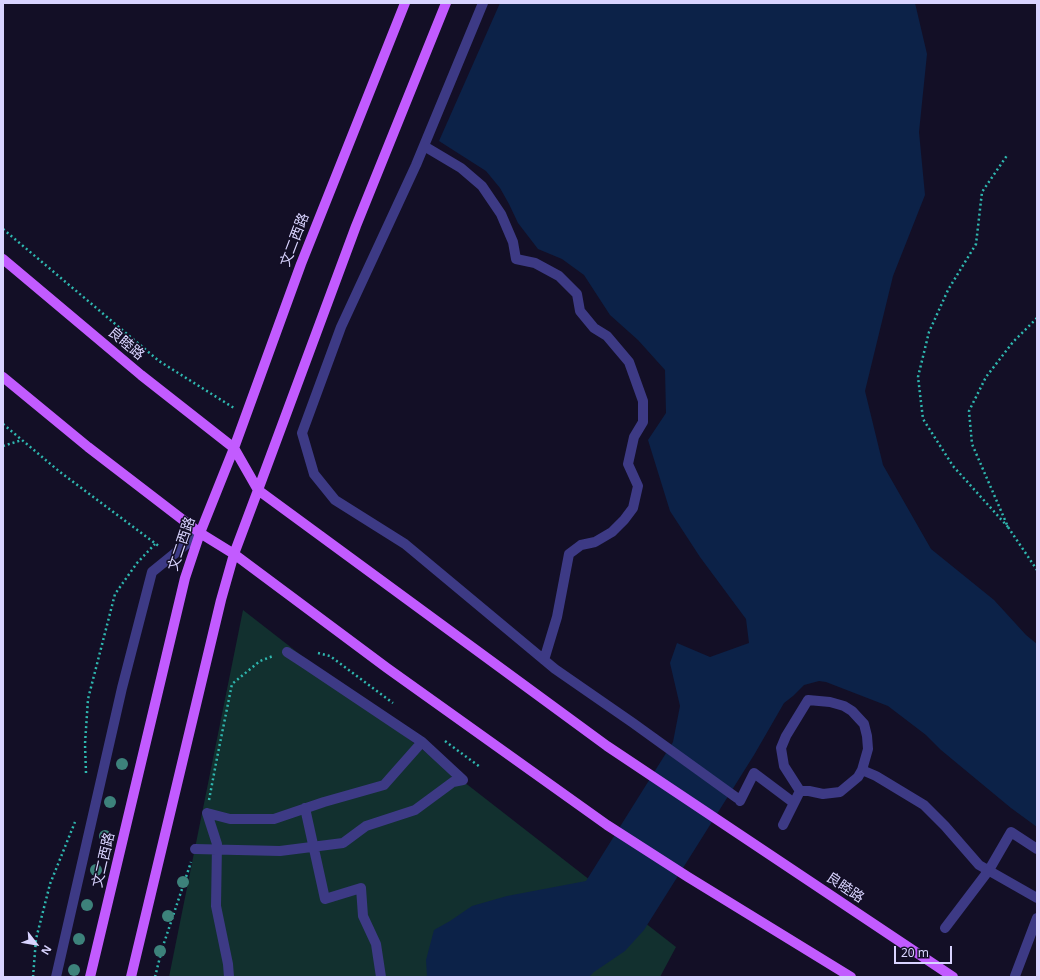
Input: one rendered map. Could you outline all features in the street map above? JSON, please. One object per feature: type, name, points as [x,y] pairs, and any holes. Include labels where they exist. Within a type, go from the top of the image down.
[{"type":"main road","name":"文二西路","points":[[90,977],[183,585],[200,533],[234,448],[301,264],[405,3]]},
{"type":"main road","points":[[131,977],[219,608],[234,554],[354,234],[446,3]]},
{"type":"main road","name":"良睦路","points":[[3,259],[142,375],[234,448]]},
{"type":"main road","points":[[3,377],[88,447],[200,533],[234,554],[387,668],[607,825],[688,877],[851,977]]},
{"type":"main road","points":[[234,448],[258,490]]},
{"type":"main road","name":"良睦路","points":[[258,490],[607,746],[953,977]]},
{"type":"lane","points":[[483,3],[424,146],[341,327],[302,433],[314,474],[335,500],[405,544],[555,670],[633,723],[739,800],[754,774],[794,803]]},
{"type":"lane","points":[[424,146],[462,168],[482,186],[501,214],[513,242],[516,259],[535,263],[559,276],[577,294],[580,311],[594,328],[607,336],[629,362],[643,401],[643,422],[634,437],[628,464],[638,486],[633,508],[612,532],[595,542],[581,546],[569,554],[557,617],[544,660]]},
{"type":"lane","points":[[56,977],[122,688],[152,572],[200,533]]},
{"type":"lane","points":[[195,849],[280,851],[343,843],[366,826],[416,810],[453,782],[463,780],[422,742],[287,652]]},
{"type":"lane","points":[[808,700],[830,702],[844,706],[852,711],[864,724],[868,750],[862,770],[858,777],[840,792],[823,794],[800,791],[784,766],[781,748],[786,736],[808,700]]},
{"type":"lane","points":[[207,812],[230,819],[274,819],[305,808],[384,785],[422,742]]},
{"type":"lane","points":[[862,770],[876,776],[924,805],[950,831],[979,865],[1037,898]]},
{"type":"lane","points":[[783,825],[800,791]]},
{"type":"lane","points":[[305,808],[325,899],[361,888],[364,916],[376,944],[380,977]]},
{"type":"lane","points":[[207,812],[217,844],[216,906],[228,964],[229,977]]},
{"type":"lane","points":[[944,928],[989,870],[1011,832],[1037,849]]},
{"type":"lane","points":[[1015,976],[1037,918]]},
{"type":"path","points":[[1008,154],[982,192],[976,244],[948,290],[930,332],[918,377],[923,418],[953,466],[1008,527],[1037,570]]},
{"type":"path","points":[[3,229],[159,361],[246,416]]},
{"type":"path","points":[[1008,527],[972,444],[969,411],[986,378],[1013,342],[1037,318]]},
{"type":"path","points":[[3,424],[60,472],[172,556]]},
{"type":"path","points":[[3,446],[22,440]]},
{"type":"path","points":[[86,774],[88,699],[115,594],[137,563],[155,544]]},
{"type":"path","points":[[207,812],[232,684],[260,661],[287,652]]},
{"type":"path","points":[[317,653],[330,656],[399,707]]},
{"type":"path","points":[[443,739],[480,767]]},
{"type":"path","points":[[33,977],[36,939],[50,884],[77,816]]},
{"type":"path","points":[[155,977],[162,949],[195,849]]},
{"type":"green space","points":[[243,610],[676,947],[660,977],[169,977]]},
{"type":"water","points":[[500,3],[915,3],[927,54],[919,132],[925,195],[893,276],[865,391],[883,465],[931,549],[994,600],[1026,635],[1037,644],[1037,827],[1011,808],[941,750],[926,735],[888,706],[826,682],[819,681],[804,685],[784,703],[754,755],[644,930],[625,951],[589,977],[427,977],[426,960],[434,930],[472,906],[507,896],[586,881],[673,742],[680,706],[670,663],[677,643],[710,657],[749,643],[746,619],[700,557],[670,511],[648,440],[666,413],[665,370],[638,340],[610,315],[584,275],[562,259],[538,249],[518,223],[500,188],[486,171],[439,141]]}]
